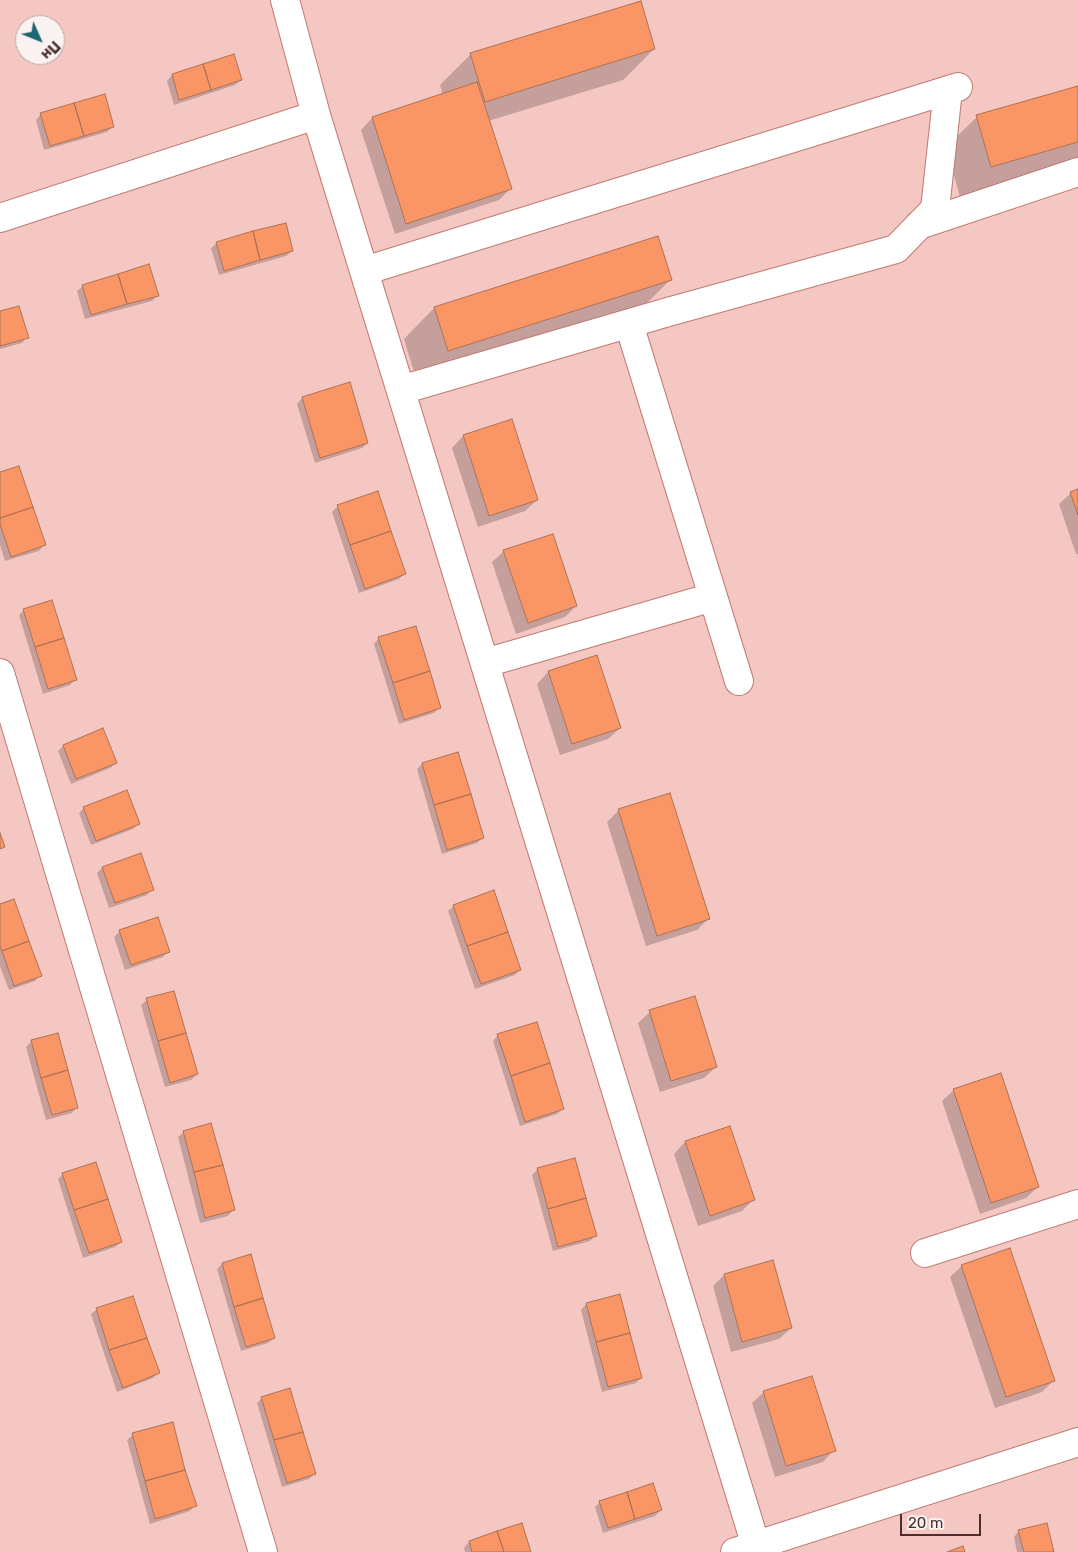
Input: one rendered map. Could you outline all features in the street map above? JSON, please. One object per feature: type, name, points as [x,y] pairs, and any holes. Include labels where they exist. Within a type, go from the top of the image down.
[{"type":"street","points":[[285,0],[316,115],[485,663],[746,1549],[1078,1442]]},
{"type":"street","points":[[364,271],[953,89],[935,209],[896,249],[401,390]]},
{"type":"street","points":[[0,218],[316,115]]},
{"type":"street","points":[[918,225],[1078,172]]},
{"type":"street","points":[[628,324],[739,681]]},
{"type":"street","points":[[485,663],[713,597]]},
{"type":"street","points":[[0,672],[263,1552]]},
{"type":"street","points":[[925,1253],[1078,1204]]},
{"type":"building","points":[[641,1],[655,49],[485,102],[470,53]]},
{"type":"building","points":[[234,54],[242,80],[211,90],[203,64]]},
{"type":"building","points":[[203,64],[211,90],[179,100],[172,74]]},
{"type":"building","points":[[477,82],[512,189],[406,224],[372,117]]},
{"type":"building","points":[[1078,86],[1078,142],[991,167],[976,115]]},
{"type":"building","points":[[105,94],[114,127],[84,136],[74,103]]},
{"type":"building","points":[[74,103],[84,136],[50,146],[40,113]]},
{"type":"building","points":[[286,223],[293,251],[260,260],[253,231]]},
{"type":"building","points":[[253,231],[260,260],[224,271],[216,242]]},
{"type":"building","points":[[658,236],[672,280],[448,351],[434,307]]},
{"type":"building","points":[[149,264],[159,296],[127,304],[118,274]]},
{"type":"building","points":[[118,274],[127,304],[91,315],[82,285]]},
{"type":"building","points":[[19,306],[29,338],[0,346],[0,311]]},
{"type":"building","points":[[350,382],[368,443],[320,458],[302,397]]},
{"type":"building","points":[[512,419],[538,500],[489,516],[463,435]]},
{"type":"building","points":[[19,466],[33,507],[0,518],[0,472]]},
{"type":"building","points":[[1078,489],[1078,515],[1070,492]]},
{"type":"building","points":[[378,491],[391,531],[350,545],[337,505]]},
{"type":"building","points":[[33,507],[46,545],[11,557],[0,524],[0,518]]},
{"type":"building","points":[[391,531],[406,574],[365,589],[350,545]]},
{"type":"building","points":[[553,534],[577,606],[528,623],[503,550]]},
{"type":"building","points":[[52,600],[64,638],[35,647],[23,609]]},
{"type":"building","points":[[416,626],[430,671],[393,683],[378,637]]},
{"type":"building","points":[[64,638],[77,680],[48,689],[35,647]]},
{"type":"building","points":[[597,655],[621,728],[572,744],[548,671]]},
{"type":"building","points":[[430,671],[441,708],[404,720],[393,683]]},
{"type":"building","points":[[103,728],[117,763],[76,779],[63,745]]},
{"type":"building","points":[[458,752],[471,794],[434,805],[422,763]]},
{"type":"building","points":[[127,790],[140,824],[96,841],[83,807]]},
{"type":"building","points":[[670,793],[710,919],[657,936],[618,809]]},
{"type":"building","points":[[471,794],[484,838],[447,850],[434,805]]},
{"type":"building","points":[[0,833],[5,847],[0,849]]},
{"type":"building","points":[[141,853],[154,890],[115,903],[102,867]]},
{"type":"building","points":[[494,890],[508,932],[467,946],[453,905]]},
{"type":"building","points":[[14,899],[29,941],[2,951],[0,946],[0,904]]},
{"type":"building","points":[[158,917],[170,952],[131,965],[119,930]]},
{"type":"building","points":[[508,932],[521,970],[481,984],[467,946]]},
{"type":"building","points":[[29,941],[42,976],[14,986],[2,951]]},
{"type":"building","points":[[174,991],[186,1033],[158,1041],[146,998]]},
{"type":"building","points":[[695,996],[717,1067],[671,1081],[649,1010]]},
{"type":"building","points":[[537,1022],[550,1063],[511,1076],[497,1034]]},
{"type":"building","points":[[58,1033],[68,1070],[41,1078],[31,1040]]},
{"type":"building","points":[[186,1033],[198,1074],[170,1083],[158,1041]]},
{"type":"building","points":[[550,1063],[564,1109],[525,1122],[511,1076]]},
{"type":"building","points":[[68,1070],[78,1108],[52,1115],[41,1078]]},
{"type":"building","points":[[1001,1073],[1039,1187],[991,1203],[953,1089]]},
{"type":"building","points":[[211,1123],[223,1165],[194,1172],[183,1131]]},
{"type":"building","points":[[730,1126],[755,1200],[710,1216],[685,1141]]},
{"type":"building","points":[[575,1158],[586,1198],[548,1209],[537,1168]]},
{"type":"building","points":[[96,1162],[108,1199],[74,1210],[62,1173]]},
{"type":"building","points":[[223,1165],[235,1210],[205,1218],[194,1172]]},
{"type":"building","points":[[586,1198],[597,1236],[558,1247],[548,1209]]},
{"type":"building","points":[[108,1199],[122,1242],[89,1253],[74,1210]]},
{"type":"building","points":[[1010,1248],[1055,1381],[1006,1397],[961,1265]]},
{"type":"building","points":[[251,1254],[263,1298],[234,1307],[222,1263]]},
{"type":"building","points":[[773,1260],[792,1328],[742,1342],[724,1274]]},
{"type":"building","points":[[620,1294],[630,1333],[596,1342],[586,1303]]},
{"type":"building","points":[[133,1296],[147,1338],[109,1350],[96,1308]]},
{"type":"building","points":[[263,1298],[275,1338],[246,1347],[234,1307]]},
{"type":"building","points":[[630,1333],[642,1378],[608,1387],[596,1342]]},
{"type":"building","points":[[147,1338],[160,1373],[123,1388],[109,1350]]},
{"type":"building","points":[[812,1376],[836,1451],[786,1466],[763,1391]]},
{"type":"building","points":[[290,1388],[303,1432],[274,1440],[261,1397]]},
{"type":"building","points":[[173,1422],[185,1470],[145,1481],[132,1433]]},
{"type":"building","points":[[303,1432],[316,1474],[287,1483],[274,1440]]},
{"type":"building","points":[[185,1470],[197,1506],[155,1519],[145,1481]]},
{"type":"building","points":[[653,1483],[662,1510],[635,1519],[627,1492]]},
{"type":"building","points":[[627,1492],[635,1519],[608,1528],[599,1501]]},
{"type":"building","points":[[522,1523],[531,1552],[504,1552],[497,1531]]},
{"type":"building","points":[[1047,1523],[1054,1552],[1024,1552],[1018,1530]]},
{"type":"building","points":[[497,1531],[504,1552],[472,1552],[469,1541]]},
{"type":"building","points":[[963,1546],[965,1552],[947,1552]]}]
